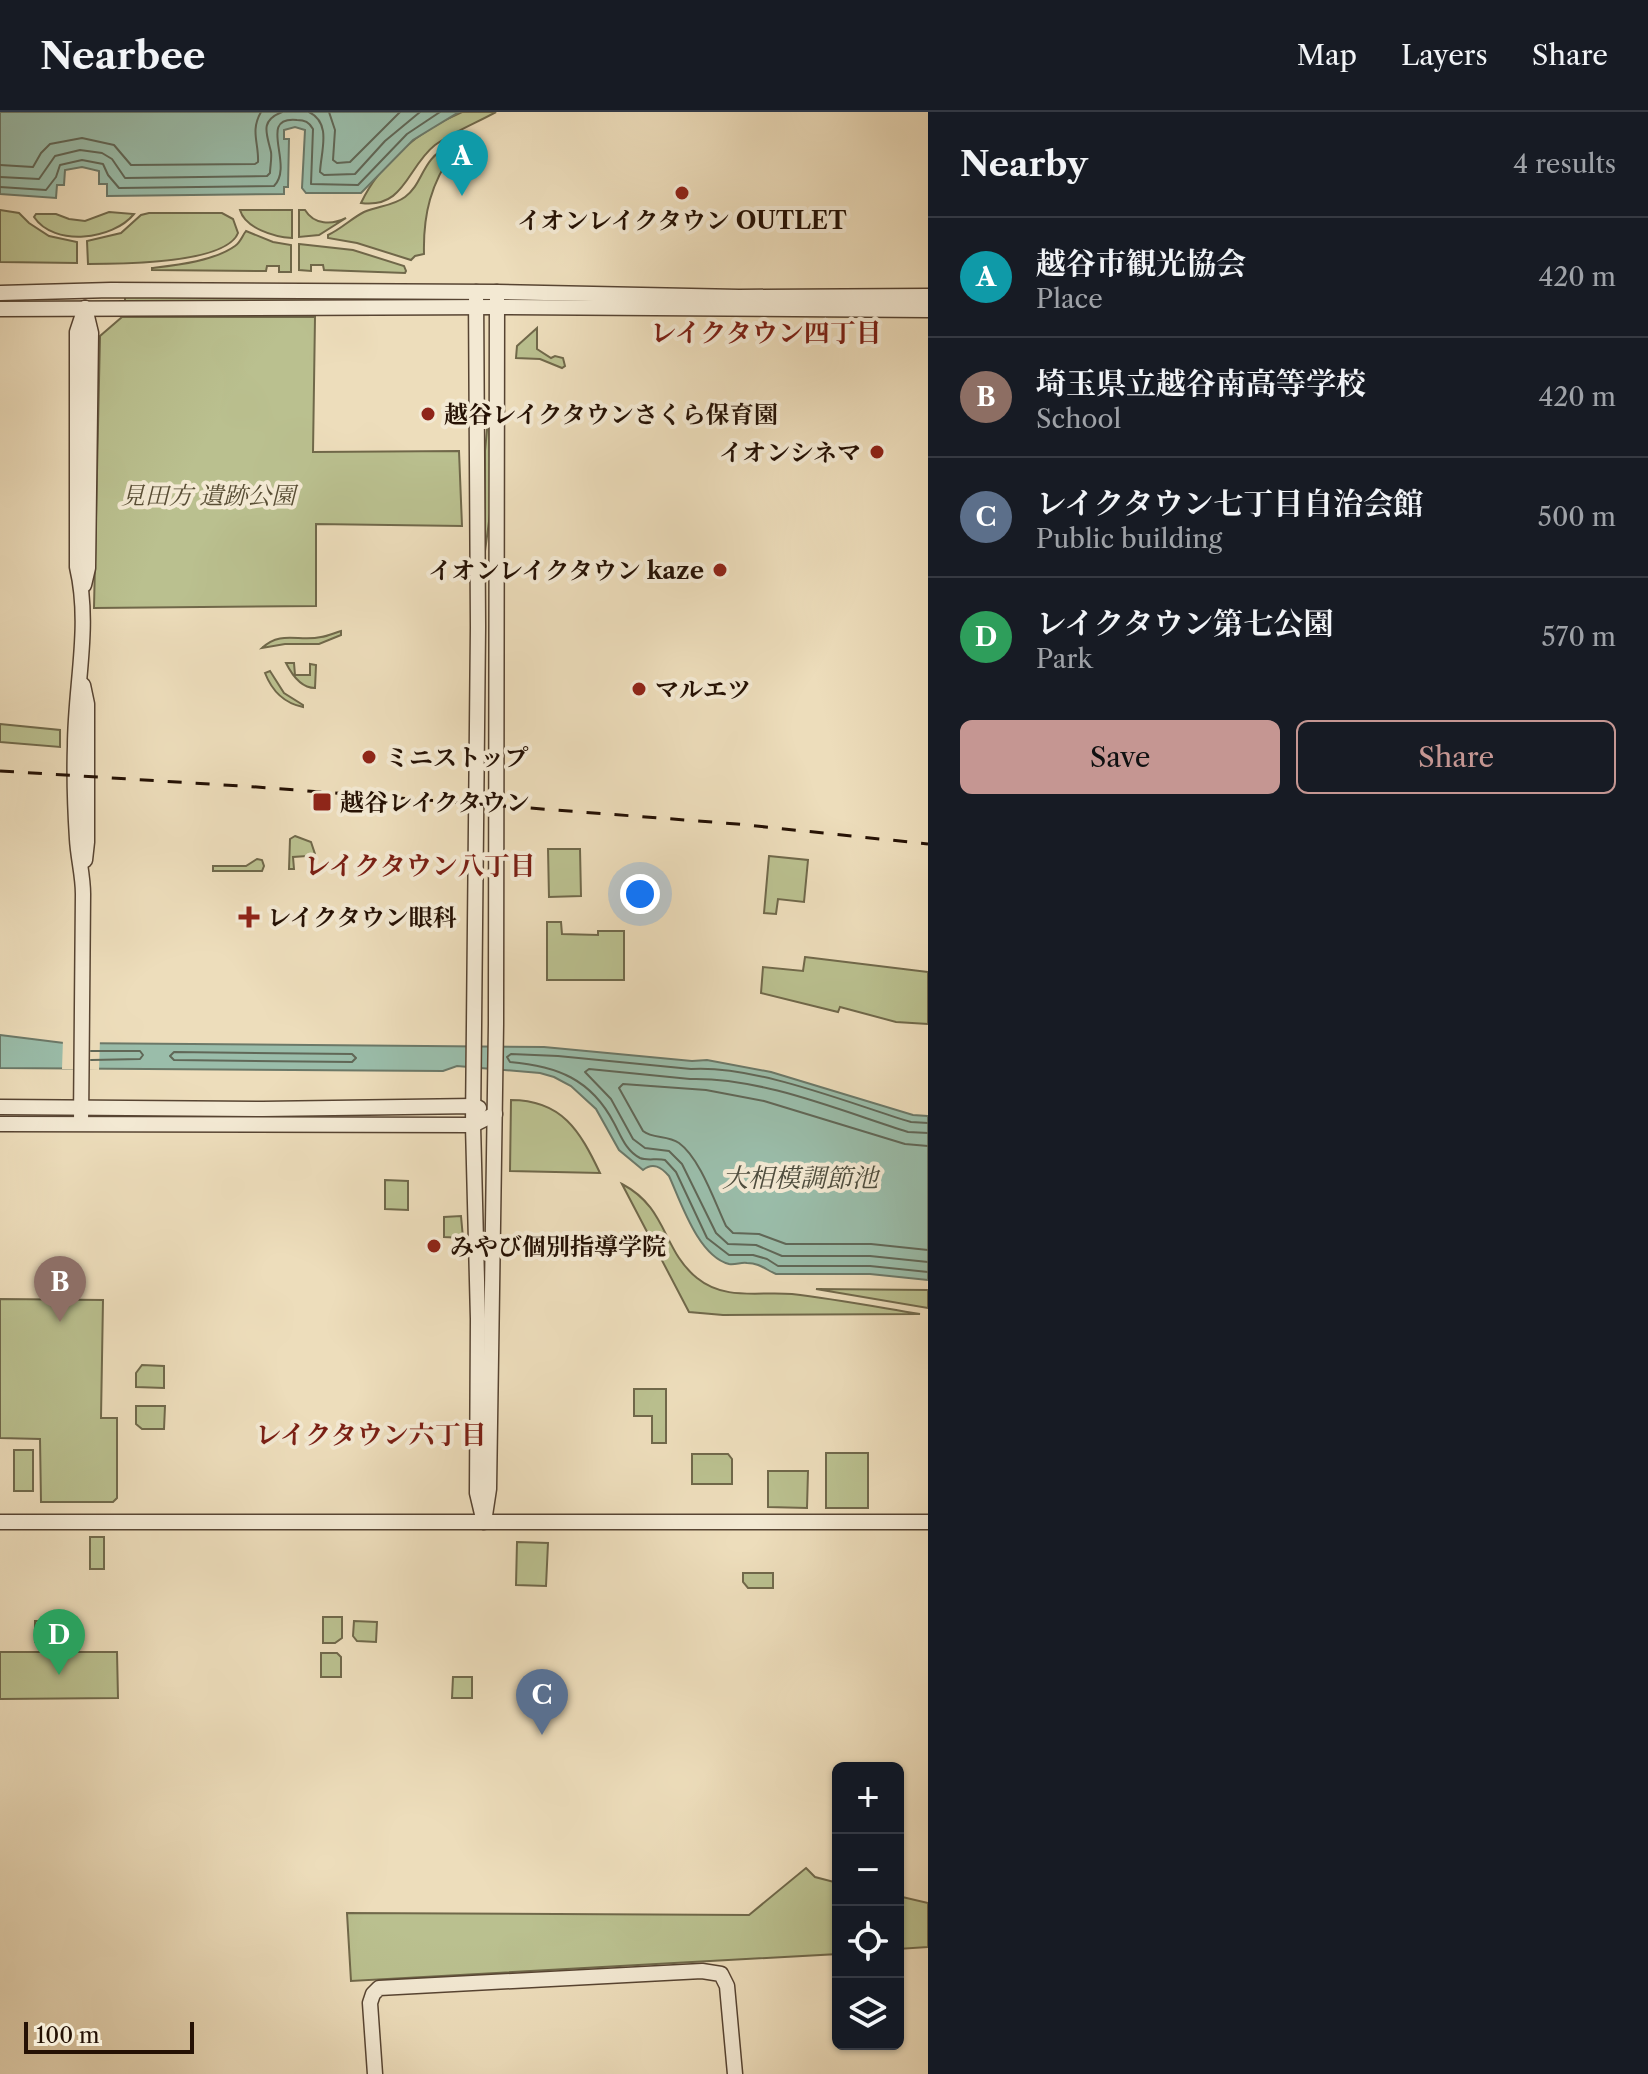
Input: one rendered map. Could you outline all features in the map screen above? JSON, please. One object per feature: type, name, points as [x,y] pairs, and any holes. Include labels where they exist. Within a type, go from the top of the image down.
[{"type":"street","points":[[81,1123],[87,704],[81,679],[82,590],[77,567],[77,332],[85,308],[84,292]]},
{"type":"street","points":[[0,293],[477,300],[928,296]]},
{"type":"street","points":[[0,309],[477,300]]},
{"type":"street","points":[[477,300],[473,1125],[478,1319],[477,1493],[484,1522]]},
{"type":"street","points":[[497,300],[928,310]]},
{"type":"street","points":[[484,1522],[489,1489],[496,1024],[497,300]]},
{"type":"street","points":[[0,1107],[263,1109],[474,1106],[495,1114]]},
{"type":"street","points":[[0,1124],[473,1125],[495,1114]]},
{"type":"street","points":[[0,1522],[928,1522]]},
{"type":"street","points":[[375,2074],[370,2003],[379,1988],[702,1971],[721,1974],[727,1986],[735,2074]]},
{"type":"green space","points":[[462,112],[496,112],[435,145],[387,200],[361,203],[379,174],[403,148],[431,128]]},
{"type":"green space","points":[[449,146],[454,151],[439,175],[427,212],[424,254],[411,260],[357,243],[328,238],[328,235],[364,212],[405,197],[433,157]]},
{"type":"green space","points":[[0,210],[19,213],[49,236],[77,242],[77,263],[0,262]]},
{"type":"green space","points":[[240,210],[292,210],[292,238],[254,227]]},
{"type":"green space","points":[[299,210],[305,210],[313,219],[324,222],[346,218],[319,235],[299,237]]},
{"type":"green space","points":[[109,212],[134,214],[112,230],[84,236],[55,233],[43,227],[34,217],[36,214],[56,214],[85,221]]},
{"type":"green space","points":[[222,213],[233,219],[238,233],[229,243],[214,251],[193,256],[88,264],[87,241],[121,233],[141,215]]},
{"type":"green space","points":[[246,231],[273,242],[291,245],[291,272],[279,272],[279,266],[267,266],[266,271],[152,270],[217,255],[237,244]]},
{"type":"green space","points":[[299,244],[353,250],[404,266],[406,271],[324,270],[323,265],[311,265],[311,271],[299,270]]},
{"type":"green space","points":[[125,297],[344,297],[389,302],[125,302]]},
{"type":"green space","name":"見田方 遺跡公園","points":[[122,317],[315,317],[313,452],[459,451],[462,526],[316,524],[316,606],[94,608],[100,336]]},
{"type":"green space","points":[[537,328],[537,349],[551,358],[563,358],[565,366],[562,368],[540,359],[516,358],[517,346]]},
{"type":"green space","points":[[489,409],[491,507],[485,551],[485,451]]},
{"type":"green space","points":[[341,631],[341,635],[319,644],[262,648],[276,639],[313,638]]},
{"type":"green space","points":[[286,663],[294,663],[295,675],[310,675],[310,664],[316,665],[315,688],[301,683],[294,676]]},
{"type":"green space","points":[[270,671],[284,693],[303,707],[290,703],[275,691],[265,673]]},
{"type":"green space","points":[[0,724],[60,730],[60,747],[0,742]]},
{"type":"green space","points":[[295,836],[311,842],[315,854],[311,865],[307,856],[293,857],[294,869],[289,869],[290,839]]},
{"type":"green space","points":[[548,849],[580,849],[581,896],[549,897]]},
{"type":"green space","points":[[769,856],[808,860],[804,902],[778,899],[776,914],[764,913]]},
{"type":"green space","points":[[257,859],[262,860],[262,871],[213,871],[213,866],[246,866]]},
{"type":"green space","points":[[547,922],[561,922],[562,934],[598,935],[598,931],[624,931],[624,980],[547,980]]},
{"type":"green space","points":[[805,957],[928,972],[928,1024],[896,1022],[840,1007],[838,1012],[761,993],[763,967],[803,971]]},
{"type":"green space","points":[[511,1100],[544,1106],[567,1121],[585,1144],[600,1173],[510,1171]]},
{"type":"green space","points":[[385,1180],[408,1181],[408,1210],[385,1209]]},
{"type":"green space","points":[[622,1184],[648,1205],[686,1267],[697,1278],[719,1290],[743,1294],[792,1294],[920,1314],[723,1315],[689,1312]]},
{"type":"green space","points":[[461,1216],[463,1238],[444,1237],[444,1217]]},
{"type":"green space","points":[[816,1289],[928,1290],[928,1308]]},
{"type":"green space","points":[[0,1299],[103,1300],[101,1418],[117,1418],[117,1498],[113,1502],[41,1502],[40,1439],[0,1438]]},
{"type":"green space","points":[[142,1365],[164,1366],[164,1388],[136,1387],[136,1373]]},
{"type":"green space","points":[[634,1389],[666,1389],[666,1443],[652,1443],[652,1416],[634,1416]]},
{"type":"green space","points":[[136,1406],[165,1406],[164,1429],[142,1429],[136,1424]]},
{"type":"green space","points":[[14,1450],[33,1450],[33,1491],[14,1491]]},
{"type":"green space","points":[[826,1453],[868,1453],[868,1508],[826,1508]]},
{"type":"green space","points":[[692,1454],[728,1454],[732,1459],[732,1484],[692,1484]]},
{"type":"green space","points":[[768,1471],[808,1471],[807,1508],[768,1507]]},
{"type":"green space","points":[[90,1537],[104,1537],[104,1569],[90,1569]]},
{"type":"green space","points":[[517,1542],[548,1543],[546,1586],[516,1585]]},
{"type":"green space","points":[[743,1573],[773,1573],[773,1588],[748,1588],[743,1582]]},
{"type":"green space","points":[[323,1617],[342,1617],[342,1638],[335,1643],[323,1643]]},
{"type":"green space","points":[[35,1621],[54,1621],[53,1642],[35,1642]]},
{"type":"green space","points":[[354,1621],[377,1622],[376,1642],[357,1641],[353,1636]]},
{"type":"green space","points":[[0,1652],[117,1652],[118,1698],[0,1699]]},
{"type":"green space","points":[[321,1653],[337,1653],[341,1657],[341,1677],[321,1677]]},
{"type":"green space","points":[[453,1677],[472,1677],[472,1698],[452,1698]]},
{"type":"green space","points":[[806,1868],[815,1877],[832,1881],[832,1954],[351,1981],[347,1913],[749,1915]]},
{"type":"green space","points":[[904,1897],[928,1903],[928,1947],[904,1949]]},
{"type":"water","points":[[0,112],[459,112],[413,140],[361,193],[306,193],[302,188],[305,130],[295,127],[284,130],[284,139],[289,139],[288,187],[284,187],[284,194],[107,196],[107,184],[99,184],[99,171],[82,167],[65,170],[64,185],[57,185],[56,198],[0,194]]},
{"type":"water","name":"大相模調節池","points":[[0,1035],[64,1043],[544,1047],[707,1060],[771,1072],[913,1115],[928,1116],[928,1280],[870,1274],[776,1274],[756,1264],[729,1264],[718,1259],[700,1239],[669,1176],[654,1166],[643,1170],[619,1150],[596,1109],[571,1086],[540,1073],[457,1066],[443,1071],[0,1068]]},
{"type":"pier","points":[[63,1039],[100,1039],[99,1070],[62,1069]]},
{"type":"railway","points":[[0,771],[257,787],[737,824],[928,844]]},
{"type":"place","name":"イオンレイクタウン OUTLET","points":[[682,193]]},
{"type":"place","name":"越谷市観光協会","points":[[462,196]]},
{"type":"place","name":"越谷レイクタウンさくら保育園","points":[[428,414]]},
{"type":"place","name":"イオンシネマ","points":[[877,452]]},
{"type":"place","name":"イオンレイクタウン kaze","points":[[720,570]]},
{"type":"place","name":"マルエツ","points":[[639,689]]},
{"type":"place","name":"ミニストップ","points":[[369,757]]},
{"type":"place","name":"越谷レイクタウン","points":[[322,802]]},
{"type":"place","name":"レイクタウン眼科","points":[[249,917]]},
{"type":"place","name":"みやび個別指導学院","points":[[434,1246]]},
{"type":"place","name":"埼玉県立越谷南高等学校","points":[[60,1322]]},
{"type":"place","name":"レイクタウン第七公園","points":[[59,1675]]},
{"type":"place","name":"レイクタウン七丁目自治会館","points":[[542,1735]]},
{"type":"district","name":"レイクタウン四丁目","points":[[766,333]]},
{"type":"district","name":"レイクタウン八丁目","points":[[420,866]]},
{"type":"district","name":"レイクタウン六丁目","points":[[371,1435]]}]
